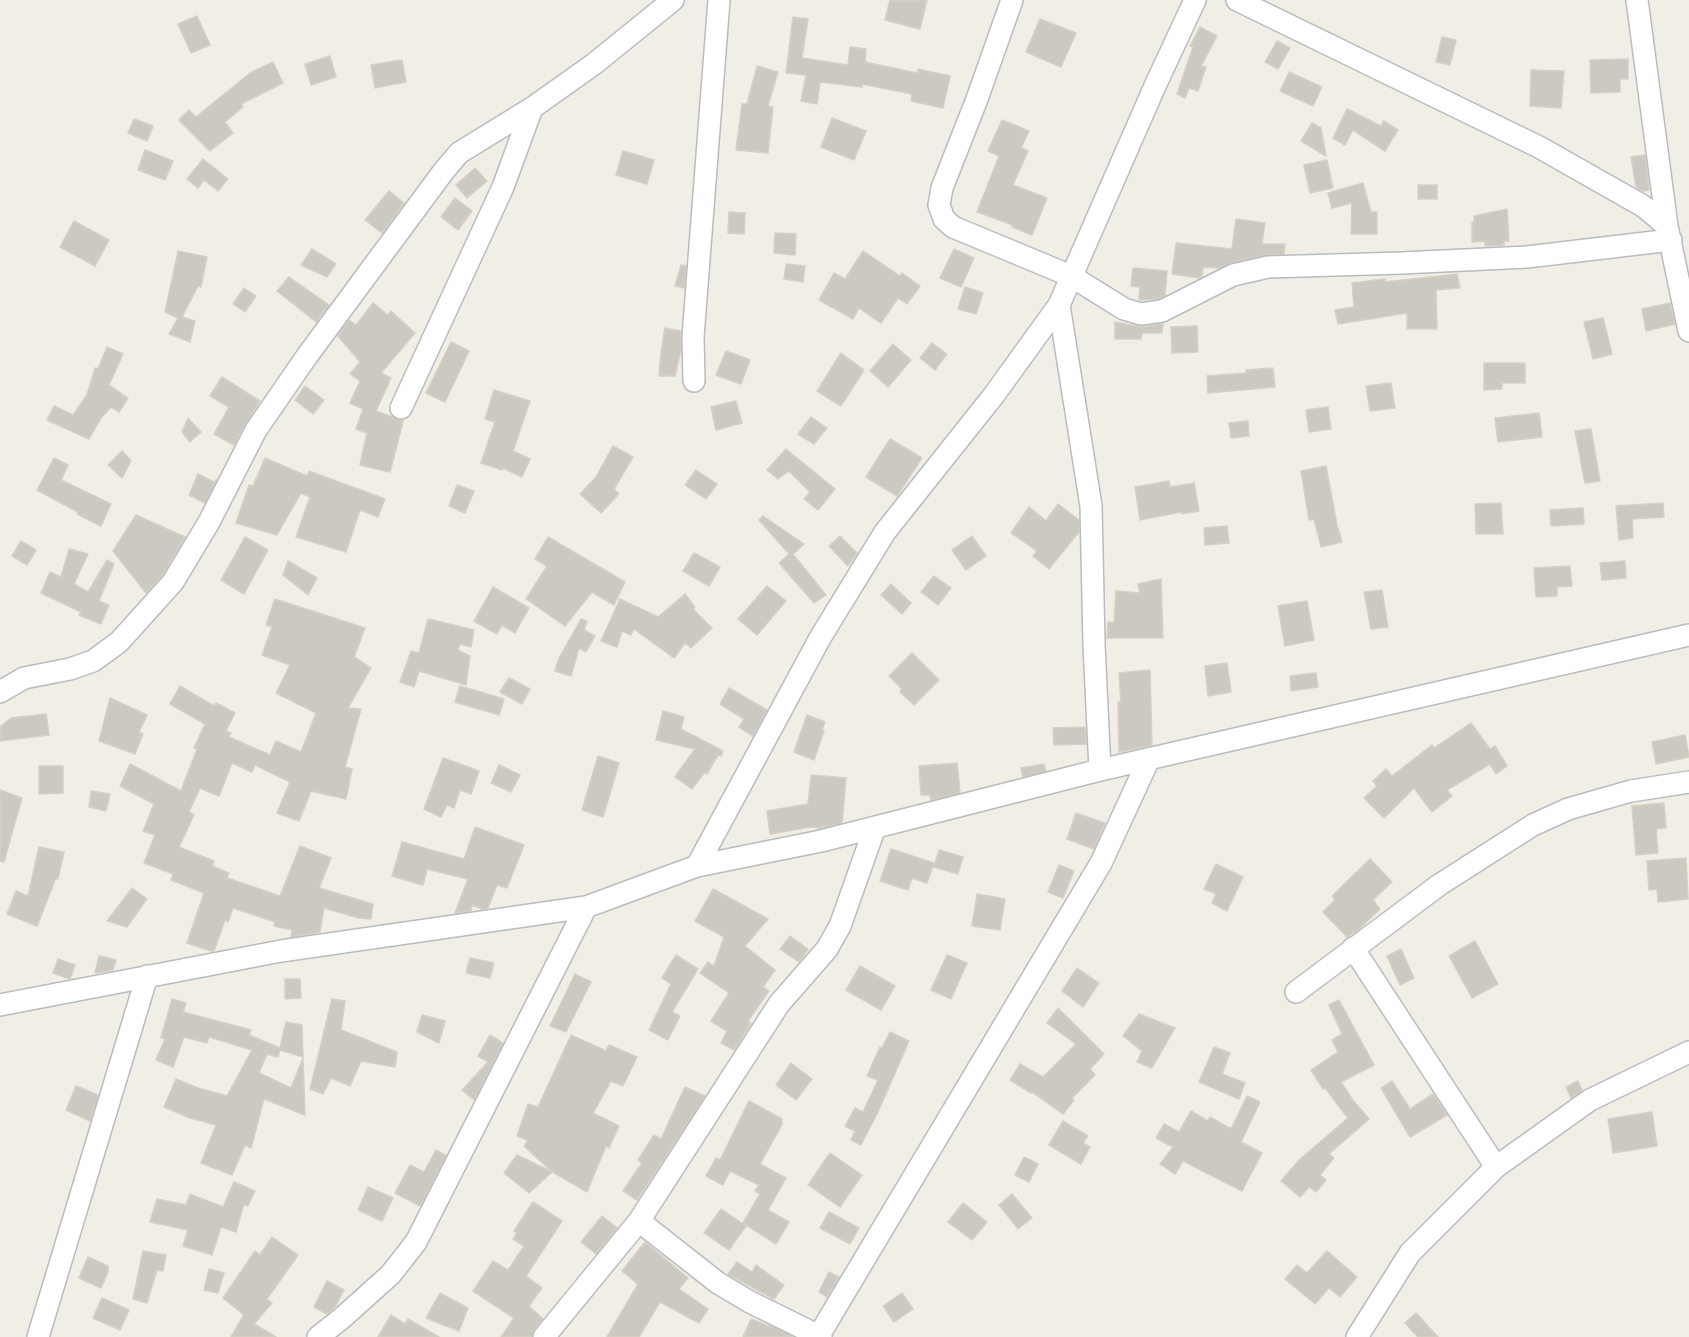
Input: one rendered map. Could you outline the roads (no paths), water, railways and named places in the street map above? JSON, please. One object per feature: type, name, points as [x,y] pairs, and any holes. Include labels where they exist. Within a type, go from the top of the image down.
[{"type":"street","points":[[0,692],[24,678],[70,669],[93,661],[119,642],[173,582],[209,522],[256,430],[307,356],[442,172],[459,153],[532,108],[594,64],[674,0]]},
{"type":"street","points":[[694,381],[693,337],[719,0]]},
{"type":"street","points":[[1012,0],[942,188],[939,205],[944,219],[953,227],[1071,276],[1124,309],[1141,314],[1162,311],[1233,275],[1268,267],[1527,256],[1669,233]]},
{"type":"street","points":[[697,866],[820,638],[885,532],[994,395],[1059,305],[1195,0]]},
{"type":"street","points":[[1237,0],[1539,147],[1643,206],[1669,233]]},
{"type":"street","points":[[1637,0],[1669,233],[1689,331]]},
{"type":"street","points":[[401,408],[503,187],[532,108]]},
{"type":"street","points":[[1059,305],[1091,506],[1100,770]]},
{"type":"street","points":[[0,1005],[281,951],[586,907],[697,866],[821,841],[1100,770],[1689,635]]},
{"type":"street","points":[[639,1221],[718,1283],[819,1337],[1101,864],[1149,759]]},
{"type":"street","points":[[1296,992],[1439,885],[1533,825],[1568,809],[1631,791],[1689,782]]},
{"type":"street","points":[[544,1337],[639,1221],[779,1004],[827,949],[840,926],[875,827]]},
{"type":"street","points":[[318,1337],[391,1274],[416,1242],[586,907]]},
{"type":"street","points":[[1353,948],[1496,1167]]},
{"type":"street","points":[[38,1337],[147,976]]},
{"type":"street","points":[[1357,1337],[1410,1253],[1496,1167],[1590,1100],[1689,1052]]}]
